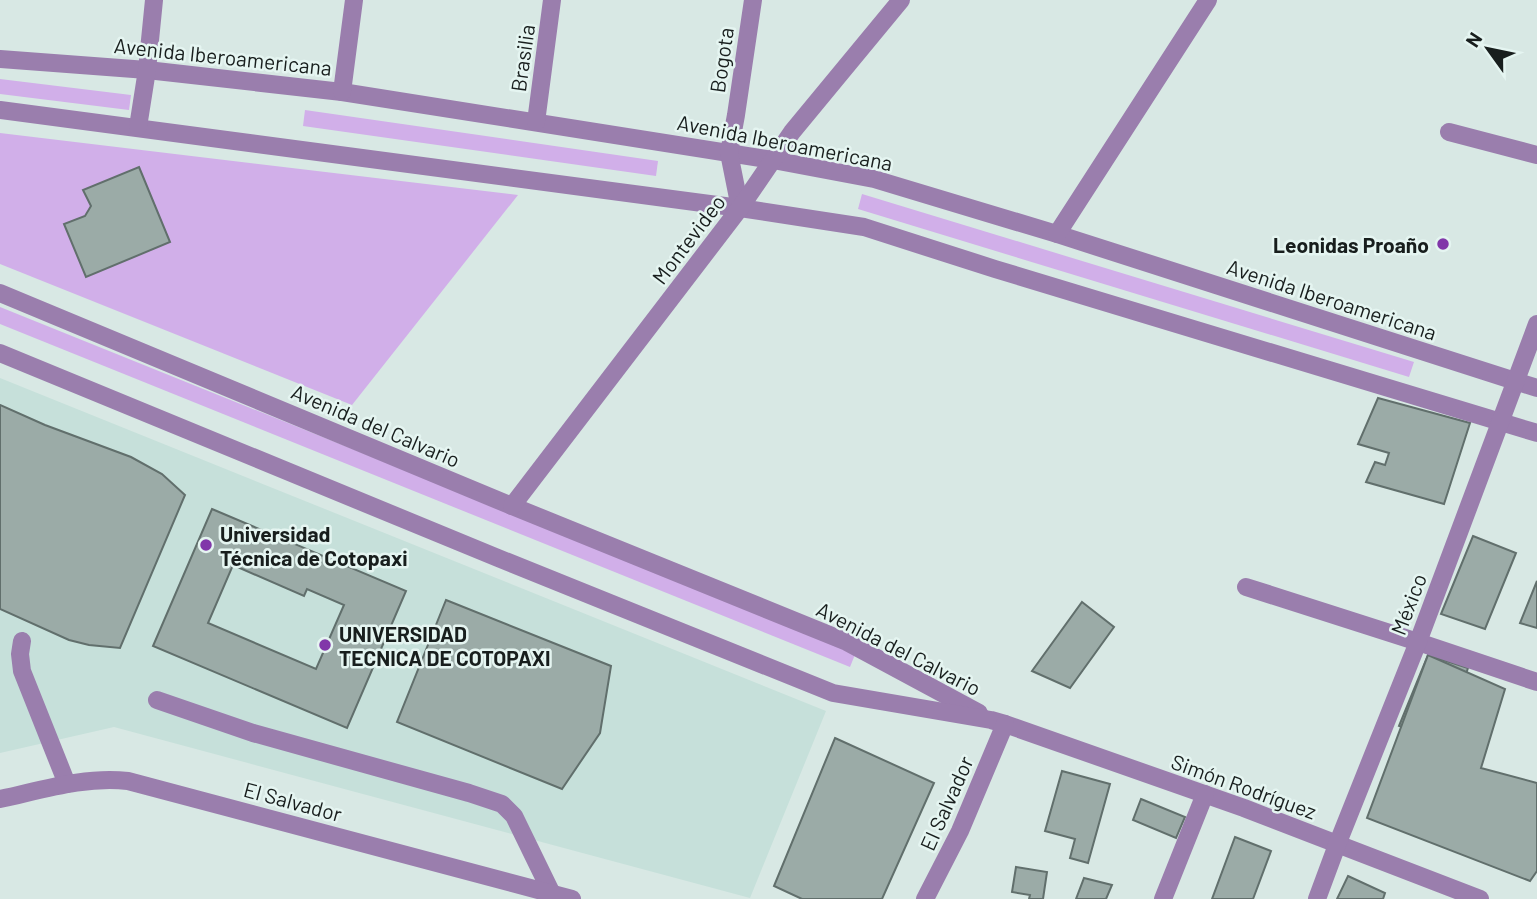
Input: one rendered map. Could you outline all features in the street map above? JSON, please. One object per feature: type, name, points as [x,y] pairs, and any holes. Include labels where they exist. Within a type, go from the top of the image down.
[{"type":"street","points":[[138,127],[154,0]]},
{"type":"street","points":[[342,92],[354,0]]},
{"type":"street","name":"Brasilia","points":[[536,122],[552,0]]},
{"type":"street","name":"Bogota","points":[[740,208],[729,153],[753,0]]},
{"type":"street","name":"Montevideo","points":[[512,506],[740,208],[792,132],[901,0]]},
{"type":"street","points":[[1057,234],[1208,0]]},
{"type":"street","name":"Avenida Iberoamericana","points":[[0,59],[342,92],[772,160],[874,179],[1057,234],[1537,388]]},
{"type":"street","points":[[0,110],[740,208],[864,227],[1537,433]]},
{"type":"street","points":[[1449,132],[1537,155]]},
{"type":"street","name":"Avenida del Calvario","points":[[0,293],[847,642],[998,722]]},
{"type":"street","name":"México","points":[[1317,899],[1419,642],[1537,324]]},
{"type":"street","name":"Avenida del Calvario","points":[[0,353],[833,693],[998,722]]},
{"type":"street","points":[[1246,587],[1537,682]]},
{"type":"street","points":[[23,641],[20,654],[22,671],[67,784]]},
{"type":"street","points":[[157,700],[253,733],[502,804],[514,816],[552,894]]},
{"type":"street","name":"Simón Rodríguez","points":[[998,722],[1205,794],[1480,899]]},
{"type":"street","name":"El Salvador","points":[[925,899],[961,831],[998,722]]},
{"type":"street","name":"El Salvador","points":[[0,799],[67,784],[109,779],[128,781],[572,899]]},
{"type":"street","points":[[1163,899],[1205,794]]},
{"type":"shaded area","points":[[0,79],[131,95],[129,110],[0,94]]},
{"type":"shaded area","points":[[305,110],[658,161],[656,176],[303,126]]},
{"type":"shaded area","points":[[0,133],[518,195],[352,405],[0,264]]},
{"type":"shaded area","points":[[862,194],[1414,362],[1409,377],[858,209]]},
{"type":"shaded area","points":[[0,307],[856,652],[850,667],[0,324]]},
{"type":"shaded area","name":"Universidad Técnica de Cotopaxi","points":[[0,378],[826,711],[750,898],[114,727],[0,753]]},
{"type":"building","points":[[139,167],[170,242],[86,277],[64,224],[85,216],[91,206],[83,190]]},
{"type":"building","points":[[1378,398],[1470,423],[1444,504],[1366,482],[1375,462],[1385,465],[1389,453],[1358,444]]},
{"type":"building","points":[[0,405],[131,457],[162,474],[185,495],[120,648],[69,640],[0,609]]},
{"type":"building","points":[[212,509],[406,591],[347,728],[153,646]],"holes":[[[233,565],[304,596],[307,589],[344,605],[316,669],[208,623]]]},
{"type":"building","points":[[1473,536],[1516,553],[1485,629],[1441,614]]},
{"type":"building","points":[[1537,581],[1537,628],[1520,623]]},
{"type":"building","points":[[446,600],[611,666],[600,733],[562,789],[397,722]]},
{"type":"building","points":[[1082,602],[1114,627],[1070,688],[1032,671]]},
{"type":"building","points":[[1428,655],[1468,668],[1444,741],[1399,726]]},
{"type":"building","points":[[1428,655],[1505,689],[1481,768],[1537,783],[1537,871],[1530,881],[1367,818]]},
{"type":"building","points":[[835,738],[934,783],[882,899],[802,899],[774,886]]},
{"type":"building","points":[[1062,771],[1110,784],[1088,863],[1070,858],[1075,839],[1045,831]]},
{"type":"building","points":[[1141,799],[1185,817],[1176,838],[1133,820]]},
{"type":"building","points":[[1235,837],[1271,851],[1253,899],[1212,899]]},
{"type":"building","points":[[1016,867],[1047,872],[1043,899],[1029,899],[1030,895],[1012,892]]},
{"type":"building","points":[[1348,876],[1385,893],[1383,899],[1337,899]]},
{"type":"building","points":[[1084,878],[1112,885],[1106,899],[1076,899]]},
{"type":"place","name":"Leonidas Proaño","points":[[1443,244]]},
{"type":"place","name":"Universidad Técnica de Cotopaxi","points":[[206,545]]},
{"type":"place","name":"UNIVERSIDAD TECNICA DE COTOPAXI","points":[[325,645]]}]
